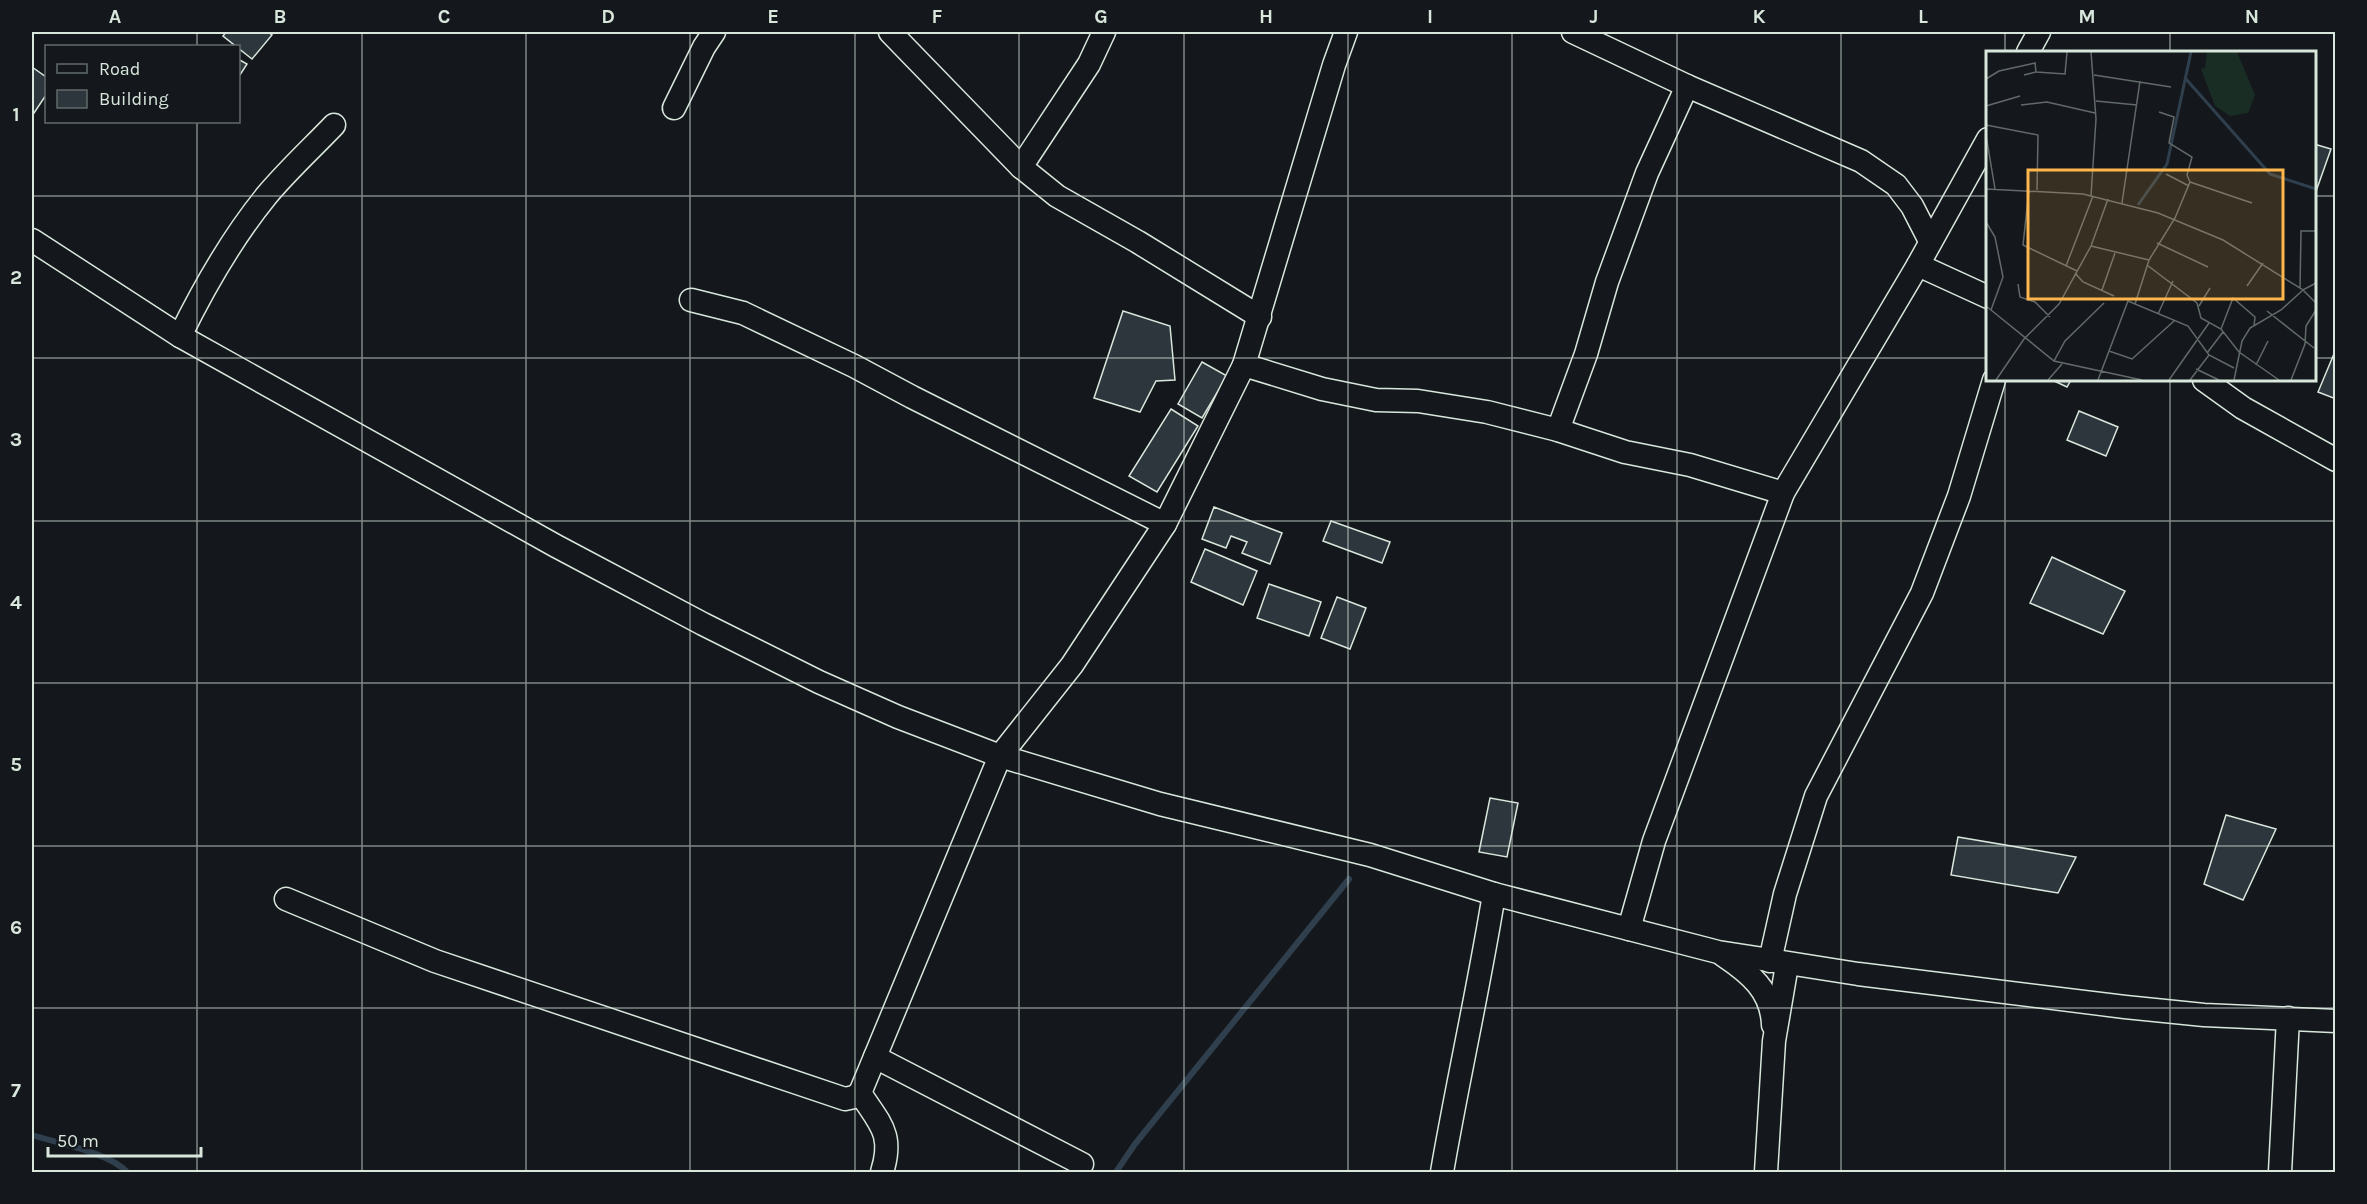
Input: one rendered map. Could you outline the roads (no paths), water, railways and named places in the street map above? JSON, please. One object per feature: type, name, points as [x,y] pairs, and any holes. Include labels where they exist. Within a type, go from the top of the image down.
[{"type":"street","points":[[674,108],[704,47],[714,32]]},
{"type":"street","points":[[890,32],[1021,167],[1056,196],[1138,242],[1260,317]]},
{"type":"street","points":[[1021,167],[1089,64],[1104,32]]},
{"type":"street","points":[[286,899],[435,961],[845,1099],[854,1098],[860,1093],[1000,756],[1072,665],[1165,524],[1244,365],[1334,65],[1346,32]]},
{"type":"street","points":[[1573,32],[1687,86],[1861,161],[1896,185],[1912,206],[1930,240]]},
{"type":"street","points":[[2029,51],[2039,32]]},
{"type":"street","points":[[1558,430],[1586,354],[1607,282],[1647,173],[1687,86]]},
{"type":"street","points":[[180,336],[199,297],[248,221],[268,195],[334,125]]},
{"type":"street","points":[[1629,929],[1654,841],[1783,493],[1918,265],[1986,143]]},
{"type":"street","points":[[32,240],[180,336],[556,546],[703,624],[839,691],[898,717],[1000,756],[1160,804],[1370,855],[1494,894],[1718,952],[1779,963],[2137,1008],[2204,1015],[2336,1021]]},
{"type":"street","points":[[1918,265],[1986,296]]},
{"type":"street","points":[[691,300],[743,313],[854,366],[1165,524]]},
{"type":"street","points":[[1244,365],[1322,389],[1376,400],[1418,401],[1487,412],[1558,430],[1625,452],[1690,465],[1783,493]]},
{"type":"street","points":[[1766,1173],[1785,894],[1816,796],[1922,593],[1959,496],[1994,381]]},
{"type":"street","points":[[2205,381],[2243,408],[2336,460]]},
{"type":"street","points":[[1442,1173],[1456,1088],[1483,962],[1494,894]]},
{"type":"street","points":[[1718,952],[1740,966],[1758,982],[1768,999],[1773,1015],[1774,1041]]},
{"type":"street","points":[[2280,1173],[2288,1018]]},
{"type":"street","points":[[875,1057],[1082,1164]]},
{"type":"street","points":[[860,1093],[885,1132],[888,1154],[882,1173]]},
{"type":"waterway","points":[[1116,1172],[1135,1144],[1349,879]]},
{"type":"waterway","points":[[32,1135],[96,1154],[119,1165],[127,1172]]}]
